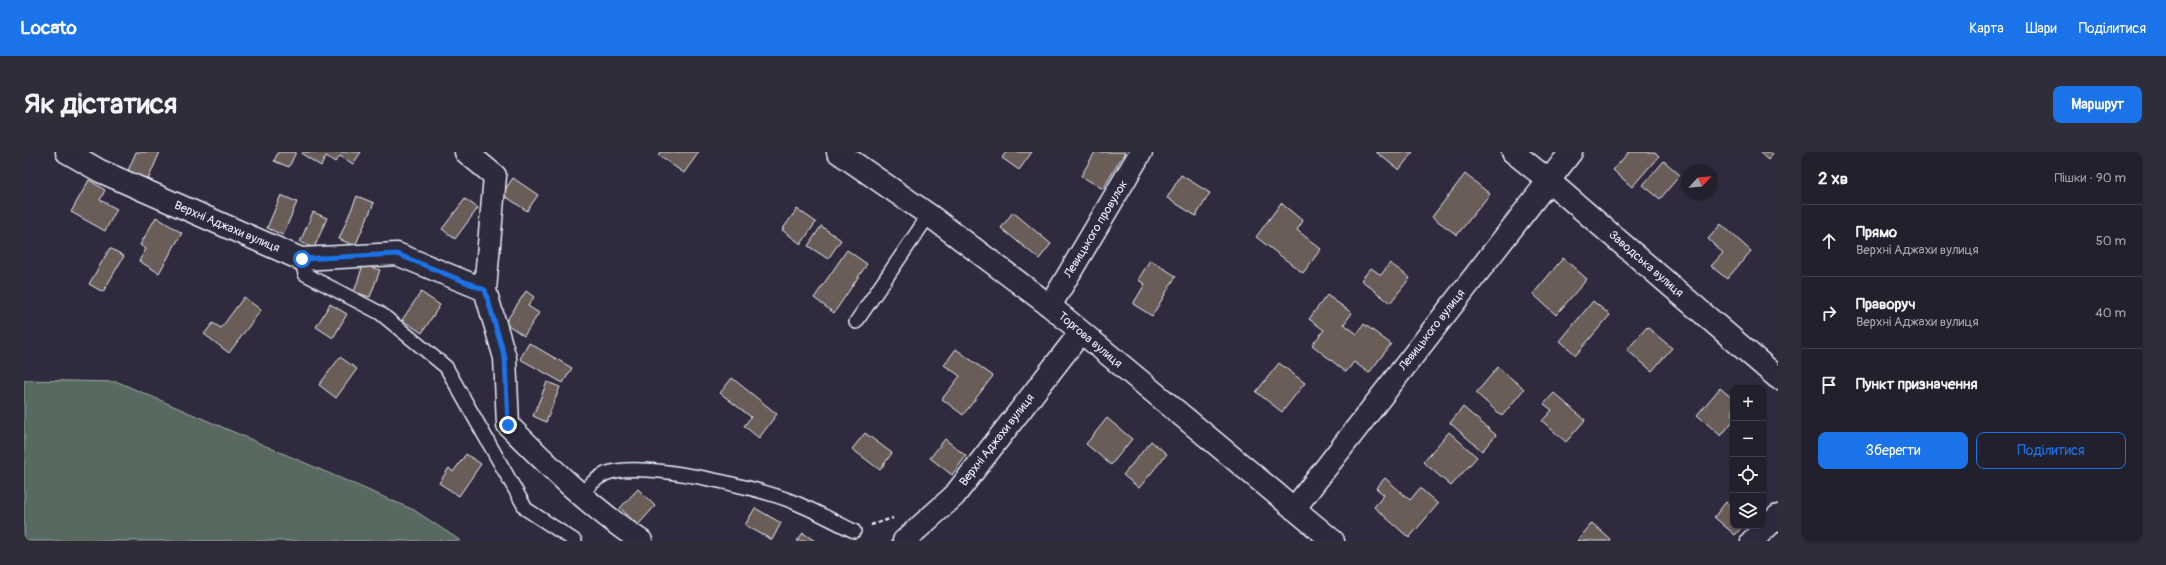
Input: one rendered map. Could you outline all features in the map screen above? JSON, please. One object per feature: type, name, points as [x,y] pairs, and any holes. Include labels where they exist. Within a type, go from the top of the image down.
[{"type":"street","name":"Верхні Аджахи вулиця","points":[[67,152],[100,171],[302,259],[397,254],[485,290]]},
{"type":"street","points":[[466,152],[495,176],[485,290],[505,358],[508,425],[580,496],[616,525],[640,541]]},
{"type":"street","name":"Торгова вулиця","points":[[838,152],[929,215],[1050,306],[1333,541]]},
{"type":"street","name":"Левицького провулок","points":[[1050,306],[1141,152]]},
{"type":"street","name":"Заводська вулиця","points":[[1513,152],[1548,180],[1778,378]]},
{"type":"street","name":"Левицького вулиця","points":[[1294,509],[1571,152]]},
{"type":"street","name":"Верхні Аджахи вулиця","points":[[904,541],[954,496],[1081,332]]},
{"type":"street","points":[[1752,541],[1778,516]]},
{"type":"lane","points":[[856,322],[929,215]]},
{"type":"lane","points":[[302,259],[305,274],[380,314],[446,367],[526,509],[574,541]]},
{"type":"lane","points":[[580,496],[590,484],[606,474],[637,469],[645,470],[715,480],[790,501],[854,531]]},
{"type":"green space","points":[[24,380],[118,382],[414,510],[461,541],[24,541]]},
{"type":"building","points":[[136,152],[160,152],[147,182],[127,173]]},
{"type":"building","points":[[278,152],[296,152],[289,167],[274,161]]},
{"type":"building","points":[[303,152],[361,152],[353,164],[340,156],[335,162],[326,156],[321,166],[302,154]]},
{"type":"building","points":[[660,152],[699,152],[684,173],[658,155]]},
{"type":"building","points":[[1006,152],[1032,152],[1019,170],[1002,158]]},
{"type":"building","points":[[1095,152],[1125,152],[1103,189],[1081,176]]},
{"type":"building","points":[[1376,152],[1413,152],[1399,170]]},
{"type":"building","points":[[1629,152],[1655,152],[1659,156],[1632,187],[1613,170]]},
{"type":"building","points":[[1759,152],[1774,152],[1768,160]]},
{"type":"building","points":[[1664,161],[1680,175],[1660,199],[1643,185]]},
{"type":"building","points":[[1465,174],[1490,194],[1457,235],[1432,217]]},
{"type":"building","points":[[1181,175],[1210,193],[1196,216],[1167,198]]},
{"type":"building","points":[[513,178],[538,195],[527,211],[502,194]]},
{"type":"building","points":[[89,180],[105,190],[100,200],[117,209],[105,231],[71,212]]},
{"type":"building","points":[[281,195],[297,202],[283,235],[267,228]]},
{"type":"building","points":[[357,196],[374,203],[355,246],[339,239]]},
{"type":"building","points":[[465,199],[478,208],[455,239],[442,229]]},
{"type":"building","points":[[1281,203],[1303,221],[1297,230],[1321,249],[1303,273],[1256,237]]},
{"type":"building","points":[[797,209],[816,222],[801,244],[782,230]]},
{"type":"building","points":[[313,212],[327,218],[314,248],[300,242]]},
{"type":"building","points":[[1013,212],[1051,244],[1039,259],[1001,228]]},
{"type":"building","points":[[156,217],[182,233],[159,273],[139,261],[146,249],[140,245]]},
{"type":"building","points":[[1721,224],[1751,251],[1727,279],[1711,266],[1723,253],[1708,239]]},
{"type":"building","points":[[821,226],[841,240],[828,259],[808,246]]},
{"type":"building","points":[[110,248],[124,256],[103,292],[89,284]]},
{"type":"building","points":[[847,250],[867,264],[834,313],[814,298]]},
{"type":"building","points":[[1563,258],[1587,279],[1556,315],[1533,294]]},
{"type":"building","points":[[1150,260],[1176,276],[1152,316],[1133,304],[1145,284],[1138,280]]},
{"type":"building","points":[[1390,263],[1410,278],[1390,303],[1361,280],[1371,268],[1381,275]]},
{"type":"building","points":[[363,265],[380,270],[370,297],[354,292]]},
{"type":"building","points":[[526,291],[534,297],[528,306],[539,313],[524,336],[505,323]]},
{"type":"building","points":[[421,292],[440,305],[422,333],[402,320]]},
{"type":"building","points":[[1327,295],[1352,313],[1344,324],[1357,334],[1364,324],[1391,344],[1369,373],[1354,362],[1346,372],[1312,345],[1324,330],[1309,319]]},
{"type":"building","points":[[244,297],[261,310],[229,353],[204,334],[213,323],[221,328]]},
{"type":"building","points":[[1593,301],[1610,315],[1576,355],[1560,341]]},
{"type":"building","points":[[330,304],[347,314],[333,338],[316,327]]},
{"type":"building","points":[[1647,327],[1672,348],[1652,371],[1627,350]]},
{"type":"building","points":[[529,343],[572,368],[563,383],[520,359]]},
{"type":"building","points":[[956,349],[993,376],[963,415],[942,399],[960,376],[944,365]]},
{"type":"building","points":[[340,357],[357,369],[336,398],[319,385]]},
{"type":"building","points":[[1279,363],[1305,383],[1282,412],[1256,392]]},
{"type":"building","points":[[1498,367],[1524,389],[1502,416],[1476,393]]},
{"type":"building","points":[[732,378],[777,414],[759,438],[744,426],[751,417],[720,393]]},
{"type":"building","points":[[547,382],[560,387],[546,422],[533,416]]},
{"type":"building","points":[[1720,388],[1730,396],[1730,425],[1721,436],[1697,415]]},
{"type":"building","points":[[1554,393],[1585,420],[1566,442],[1542,421],[1552,410],[1544,404]]},
{"type":"building","points":[[1463,407],[1496,435],[1482,451],[1450,423]]},
{"type":"building","points":[[1107,418],[1132,439],[1111,465],[1086,444]]},
{"type":"building","points":[[1449,432],[1477,457],[1451,486],[1423,462]]},
{"type":"building","points":[[865,433],[892,453],[880,470],[852,449]]},
{"type":"building","points":[[945,439],[966,456],[952,475],[930,458]]},
{"type":"building","points":[[1151,441],[1167,454],[1139,488],[1123,475]]},
{"type":"building","points":[[466,454],[481,464],[459,496],[439,483],[449,468],[453,472]]},
{"type":"building","points":[[1385,478],[1410,500],[1420,488],[1438,504],[1409,538],[1374,507],[1384,495],[1376,488]]},
{"type":"building","points":[[638,489],[655,506],[638,525],[620,508]]},
{"type":"building","points":[[1726,502],[1730,505],[1730,529],[1740,529],[1735,535],[1714,517]]},
{"type":"building","points":[[755,508],[781,523],[772,540],[745,525]]},
{"type":"building","points":[[1592,523],[1610,539],[1609,541],[1577,541]]},
{"type":"building","points":[[803,533],[815,541],[797,541]]},
{"type":"route","points":[[302,259],[397,254],[485,290],[505,358],[508,425]]}]
